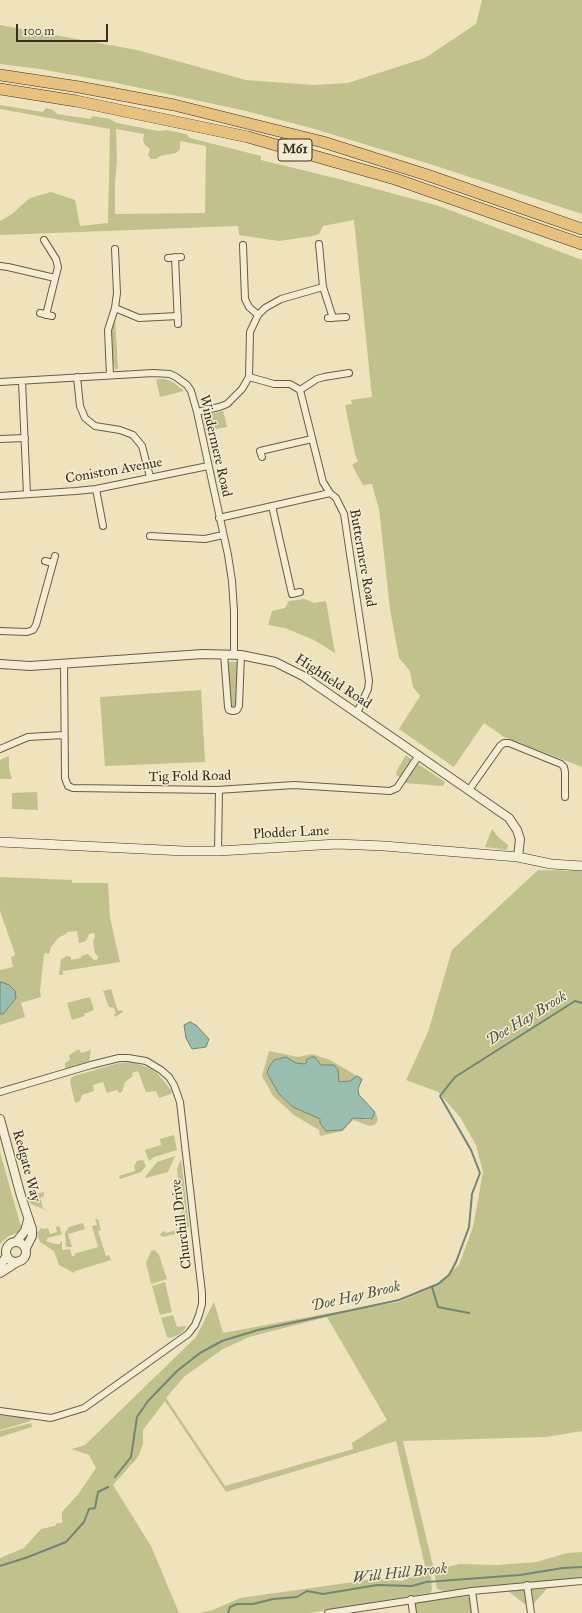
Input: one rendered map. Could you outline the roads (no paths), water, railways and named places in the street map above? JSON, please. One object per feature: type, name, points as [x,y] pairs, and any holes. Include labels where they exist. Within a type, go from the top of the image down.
[{"type":"highway","name":"M61","points":[[0,75],[79,87],[174,105],[323,142],[428,175],[582,229]]},
{"type":"highway","name":"M61","points":[[0,89],[76,101],[248,137],[395,179],[582,244]]},
{"type":"main road","name":"Plodder Lane","points":[[0,842],[91,847],[218,851],[337,844],[431,849],[518,858],[552,864],[582,866]]},
{"type":"street","points":[[44,240],[51,247],[58,263],[46,315]]},
{"type":"street","points":[[319,244],[323,287],[331,318],[346,317]]},
{"type":"street","points":[[241,249],[245,299],[249,307],[258,315]]},
{"type":"street","points":[[110,375],[108,330],[116,308],[117,293],[115,250]]},
{"type":"street","points":[[175,257],[178,324]]},
{"type":"street","points":[[115,260],[122,260]]},
{"type":"street","points":[[0,266],[55,278]]},
{"type":"street","points":[[197,412],[227,404],[242,388],[249,377],[250,332],[258,315],[265,308],[281,299],[323,287]]},
{"type":"street","points":[[116,308],[144,319],[178,316]]},
{"type":"street","points":[[249,377],[274,384],[290,384],[300,390],[317,379],[344,371]]},
{"type":"street","name":"Windermere Road","points":[[0,382],[154,373],[170,374],[187,385],[197,412],[232,581],[239,706],[237,710],[233,711],[228,707],[224,654]]},
{"type":"street","points":[[77,377],[80,406],[85,418],[95,426],[120,430],[133,435],[142,446],[150,477]]},
{"type":"street","points":[[22,381],[27,494]]},
{"type":"street","name":"Buttermere Road","points":[[300,390],[323,482],[330,493],[336,498],[344,514],[369,677],[368,689],[357,713]]},
{"type":"street","points":[[0,439],[25,438]]},
{"type":"street","points":[[262,457],[260,451],[312,439]]},
{"type":"street","name":"Coniston Avenue","points":[[0,496],[96,489],[208,466]]},
{"type":"street","points":[[96,489],[104,526]]},
{"type":"street","points":[[220,518],[330,493]]},
{"type":"street","points":[[272,506],[292,594],[300,592]]},
{"type":"street","points":[[150,536],[205,539],[223,535]]},
{"type":"street","points":[[0,631],[27,632],[33,630],[36,625],[40,599],[55,556]]},
{"type":"street","points":[[45,561],[53,563]]},
{"type":"street","name":"Highfield Road","points":[[0,664],[30,666],[202,654],[237,655],[275,662],[295,672],[357,713],[509,818],[514,824],[520,839],[518,858]]},
{"type":"street","name":"Tig Fold Road","points":[[64,663],[64,735],[66,782],[68,786],[73,788],[219,790],[294,785],[390,791],[397,788],[419,756]]},
{"type":"street","points":[[0,749],[28,737],[64,735]]},
{"type":"street","points":[[469,790],[500,746],[504,743],[509,743],[562,764],[565,772],[565,797]]},
{"type":"street","points":[[218,851],[219,790]]},
{"type":"street","name":"Churchill Drive","points":[[0,1092],[119,1058],[128,1058],[146,1062],[161,1070],[168,1077],[174,1085],[180,1102],[202,1304],[195,1325],[188,1334],[84,1408],[51,1418],[0,1412]]},
{"type":"street","name":"Redgate Way","points":[[0,1119],[2,1138],[32,1233],[24,1258],[0,1273]]},
{"type":"street","name":"Redgate Way","points":[[0,1265],[6,1256],[6,1248],[17,1241],[25,1231],[28,1220]]},
{"type":"street","points":[[17,1241],[26,1248]]},
{"type":"street","points":[[6,1256],[13,1261],[19,1261]]},
{"type":"street","points":[[328,1613],[356,1611],[411,1599],[472,1591],[582,1581]]},
{"type":"street","points":[[527,1586],[531,1613]]},
{"type":"street","points":[[472,1591],[475,1613]]},
{"type":"street","points":[[411,1599],[414,1613]]},
{"type":"waterway","name":"Doe Hay Brook","points":[[115,1477],[131,1457],[137,1417],[148,1401],[177,1371],[200,1353],[222,1341],[258,1330],[399,1300],[438,1284],[449,1275],[456,1262],[469,1227],[472,1194],[480,1173],[471,1150],[440,1096],[455,1077],[575,1001],[582,1003]]},
{"type":"waterway","points":[[432,1287],[438,1307],[469,1313]]},
{"type":"waterway","points":[[0,1566],[66,1542],[84,1522],[89,1509],[95,1508],[98,1492],[108,1487]]},
{"type":"waterway","name":"Will Hill Brook","points":[[228,1613],[230,1607],[237,1604],[253,1604],[273,1599],[297,1597],[307,1591],[323,1594],[377,1585],[412,1586],[426,1582],[520,1575],[563,1568],[582,1567]]}]
